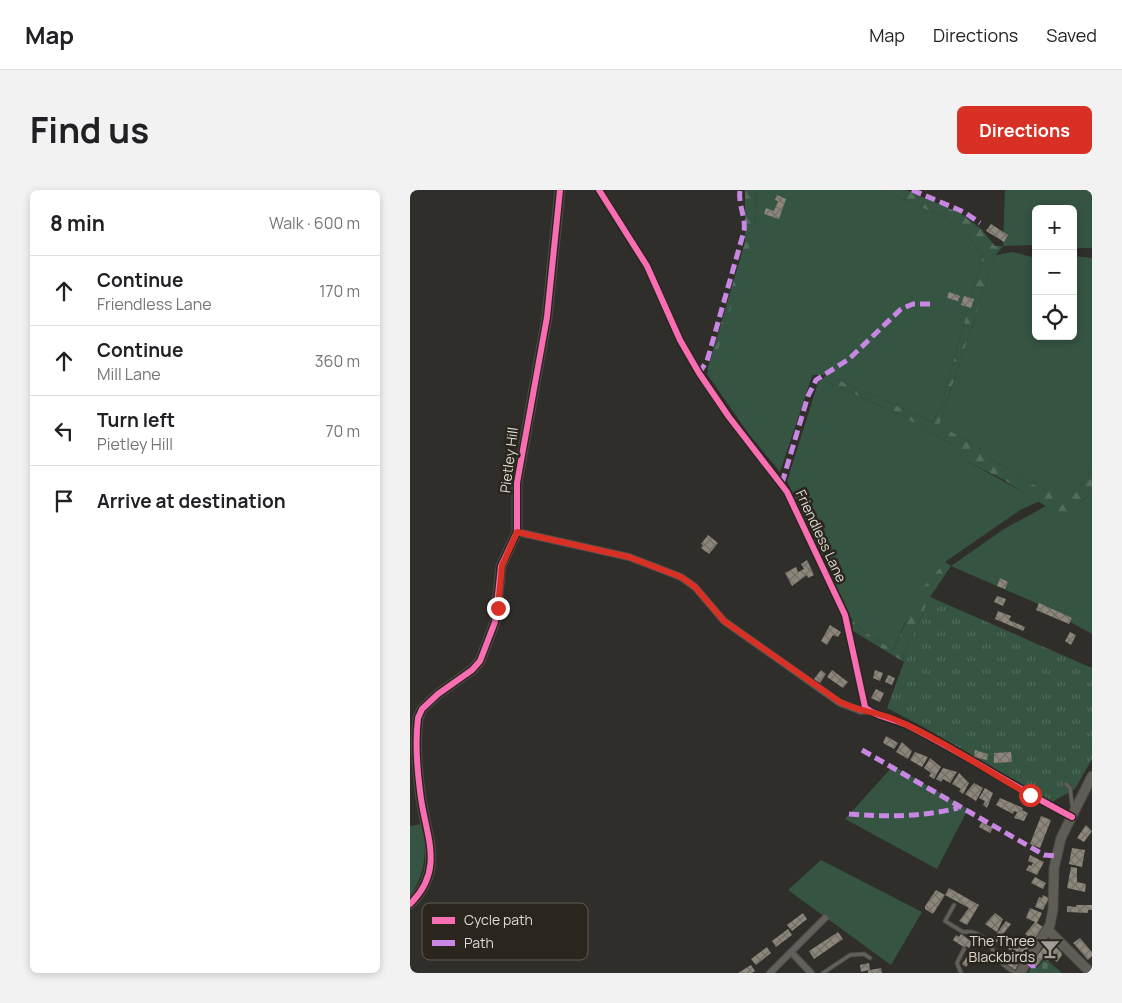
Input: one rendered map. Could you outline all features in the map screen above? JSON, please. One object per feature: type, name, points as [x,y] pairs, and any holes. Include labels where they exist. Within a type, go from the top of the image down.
[{"type":"street","name":"Pietley Hill","points":[[410,904],[426,882],[431,863],[431,841],[420,793],[418,718],[422,709],[438,694],[472,670],[480,661],[495,622],[502,566],[517,532],[518,475],[547,317],[560,190]]},
{"type":"street","name":"Friendless Lane","points":[[600,190],[648,266],[680,340],[700,373],[729,417],[788,492],[845,615],[864,704],[868,710]]},
{"type":"street","points":[[517,532],[629,557],[681,577],[695,587],[724,621],[840,702],[861,711],[868,710],[891,718],[918,731],[1073,815]]},
{"type":"street","points":[[1018,973],[1048,930],[1053,916],[1056,856],[1061,838],[1092,776]]},
{"type":"street","points":[[771,973],[825,918]]},
{"type":"street","points":[[1048,930],[1090,970]]},
{"type":"street","points":[[792,953],[811,973]]},
{"type":"lane","points":[[1066,784],[1070,788],[1073,815]]},
{"type":"lane","points":[[954,905],[945,922],[963,932],[970,930],[976,933],[992,947],[1002,964],[1018,973]]},
{"type":"lane","points":[[962,973],[957,963],[964,949]]},
{"type":"lane","points":[[823,973],[850,955],[864,954],[870,958]]},
{"type":"green space","points":[[745,190],[757,190],[755,228],[713,367],[707,371],[745,242]]},
{"type":"green space","points":[[757,190],[882,190],[941,216],[958,226],[983,255],[942,403],[933,422],[827,375],[813,375],[780,472],[748,433],[707,374],[755,228]]},
{"type":"green space","points":[[882,190],[906,190],[960,213],[981,229],[995,246],[1003,246],[996,255],[939,425],[977,446],[991,459],[1032,484],[1066,498],[1080,490],[1083,480],[1092,471],[1092,492],[1067,514],[1052,510],[1004,480],[968,462],[950,443],[904,417],[822,379],[827,375],[933,422],[942,403],[983,255],[958,226],[941,216]]},
{"type":"green space","points":[[1005,190],[1092,190],[1092,248],[1077,248],[1077,205],[1032,205],[1032,245],[1003,246]]},
{"type":"green space","points":[[1013,252],[1032,257],[1032,340],[1077,340],[1077,256],[1092,258],[1092,471],[1083,480],[1080,490],[1066,499],[1032,484],[991,459],[977,446],[939,425],[996,255]]},
{"type":"green space","points":[[822,379],[904,417],[950,443],[968,462],[1040,501],[1020,510],[945,562],[904,625],[893,650],[861,629],[852,620],[787,481],[818,383]]},
{"type":"green space","points":[[1092,492],[1092,634],[1036,603],[951,566],[1004,529],[1046,506],[1052,510],[1081,502]]},
{"type":"green space","points":[[945,562],[951,566],[930,597],[903,656],[904,662],[853,631],[852,620],[861,629],[893,650],[921,590]]},
{"type":"green space","points":[[930,597],[1092,668],[1092,759],[1075,789],[1052,802],[927,729],[887,708],[904,662],[903,656]]},
{"type":"green space","points":[[893,766],[968,809],[937,869],[845,819]]},
{"type":"green space","points":[[422,824],[424,862],[419,879],[410,896],[410,826]]},
{"type":"green space","points":[[821,860],[922,912],[891,965],[788,890]]},
{"type":"green space","points":[[1045,958],[1062,973],[1028,973],[1033,965],[1037,968]]},
{"type":"building","points":[[777,195],[786,199],[779,219],[764,214],[766,208],[774,211],[778,201],[775,200]]},
{"type":"building","points":[[991,224],[1008,235],[1004,242],[986,231]]},
{"type":"building","points":[[949,292],[960,296],[958,301],[947,298]]},
{"type":"building","points":[[964,296],[974,299],[971,308],[961,305]]},
{"type":"building","points":[[708,535],[718,543],[709,554],[701,548],[703,545],[701,544]]},
{"type":"building","points":[[807,560],[814,575],[808,578],[807,575],[792,586],[785,573],[796,567],[798,572],[804,569],[801,564]]},
{"type":"building","points":[[1000,578],[1008,582],[1005,589],[997,586]]},
{"type":"building","points":[[997,596],[1006,599],[1003,606],[994,602]]},
{"type":"building","points":[[1039,603],[1072,618],[1069,624],[1036,610]]},
{"type":"building","points":[[998,611],[1011,616],[1009,620],[1025,627],[1023,631],[995,619]]},
{"type":"building","points":[[830,625],[841,632],[838,637],[833,635],[827,645],[821,641]]},
{"type":"building","points":[[1070,632],[1076,635],[1071,645],[1065,641]]},
{"type":"building","points":[[821,670],[826,674],[820,683],[814,679]]},
{"type":"building","points":[[832,670],[848,682],[843,688],[827,677]]},
{"type":"building","points":[[875,670],[883,673],[880,681],[873,678]]},
{"type":"building","points":[[888,675],[895,678],[892,685],[885,682]]},
{"type":"building","points":[[876,689],[884,693],[880,702],[871,698]]},
{"type":"building","points":[[886,736],[898,743],[894,749],[883,743]]},
{"type":"building","points":[[902,742],[912,751],[908,759],[896,752]]},
{"type":"building","points":[[975,750],[988,754],[987,760],[974,757]]},
{"type":"building","points":[[915,752],[928,757],[922,767],[910,760]]},
{"type":"building","points":[[1011,752],[1012,762],[994,763],[994,753]]},
{"type":"building","points":[[930,758],[941,767],[934,779],[929,776],[931,773],[924,768]]},
{"type":"building","points":[[943,768],[957,772],[950,783],[943,779],[941,782],[936,779]]},
{"type":"building","points":[[959,773],[969,783],[963,794],[959,791],[961,789],[952,784]]},
{"type":"building","points":[[974,783],[983,788],[976,801],[965,794]]},
{"type":"building","points":[[985,788],[993,793],[987,808],[983,805],[985,801],[979,798]]},
{"type":"building","points":[[1000,798],[1023,808],[1022,810],[1028,813],[1024,821],[1014,818],[1017,812],[1014,811],[1013,814],[996,805]]},
{"type":"building","points":[[1041,816],[1051,820],[1040,848],[1030,844]]},
{"type":"building","points":[[982,822],[993,828],[990,833],[979,827]]},
{"type":"building","points":[[1086,825],[1092,831],[1084,842],[1077,838]]},
{"type":"building","points":[[1072,848],[1085,850],[1082,867],[1069,864]]},
{"type":"building","points":[[1030,855],[1044,862],[1037,875],[1026,870],[1033,863],[1028,861]]},
{"type":"building","points":[[1071,867],[1077,868],[1077,882],[1086,884],[1085,892],[1067,888]]},
{"type":"building","points":[[1035,877],[1046,883],[1043,889],[1031,883]]},
{"type":"building","points":[[949,888],[979,905],[967,925],[959,921],[969,908],[945,895]]},
{"type":"building","points":[[936,890],[945,895],[933,914],[925,909],[925,906]]},
{"type":"building","points":[[1043,895],[1049,898],[1043,910],[1035,907],[1039,897],[1042,898]]},
{"type":"building","points":[[1076,905],[1092,905],[1092,910],[1088,910],[1088,913],[1067,912],[1067,906],[1076,907]]},
{"type":"building","points":[[1030,908],[1042,913],[1037,923],[1043,927],[1034,940],[1025,934],[1035,922],[1026,918]]},
{"type":"building","points":[[803,913],[807,919],[792,931],[787,925]]},
{"type":"building","points":[[995,913],[1003,919],[997,932],[985,924]]},
{"type":"building","points":[[1006,921],[1011,924],[995,944],[991,941]]},
{"type":"building","points":[[788,929],[792,935],[776,947],[772,941]]},
{"type":"building","points":[[838,932],[843,939],[814,959],[809,951]]},
{"type":"building","points":[[961,934],[971,941],[975,935],[980,938],[976,944],[973,942],[969,948],[966,946],[965,948],[953,940],[956,935],[959,937]]},
{"type":"building","points":[[1026,936],[1033,940],[1015,970],[1005,963],[1008,958],[1003,954],[1005,951],[1014,957],[1011,953],[1014,947],[1018,949],[1019,947],[1015,945],[1011,951],[1008,949],[1014,938],[1022,942]]},
{"type":"building","points":[[1080,938],[1092,952],[1092,956],[1088,960],[1073,943]]},
{"type":"building","name":"The Three Blackbirds","points":[[1049,941],[1062,955],[1057,962],[1051,957],[1048,961],[1044,957],[1036,967],[1031,963]]},
{"type":"building","points":[[767,947],[771,953],[756,965],[751,959]]},
{"type":"building","points":[[972,950],[976,953],[966,967],[962,964]]},
{"type":"building","points":[[869,963],[870,970],[881,968],[882,973],[868,973],[868,970],[861,972],[860,965]]},
{"type":"building","points":[[751,965],[755,971],[752,973],[738,973]]},
{"type":"marked path","points":[[699,373],[707,361],[744,231],[740,190]]},
{"type":"marked path","points":[[912,190],[964,212],[980,223]]},
{"type":"marked path","points":[[782,483],[808,396],[816,380],[849,359],[901,309],[913,304],[931,304]]},
{"type":"marked path","points":[[862,750],[1044,855],[1057,856]]},
{"type":"marked path","points":[[849,814],[904,816],[958,808]]},
{"type":"marked path","points":[[1027,961],[1033,966],[1033,973]]},
{"type":"cycle path","points":[[410,904],[421,891],[428,877],[430,864],[430,850],[418,773],[418,718],[422,709],[438,694],[472,670],[480,661],[495,622],[501,566],[517,532],[517,483],[547,317],[560,190]]},
{"type":"cycle path","points":[[599,190],[647,266],[680,340],[699,373],[729,417],[787,492],[845,615],[865,707],[928,736],[1072,817]]},
{"type":"place","name":"The Three Blackbirds","points":[[1050,949]]},
{"type":"route","points":[[498,608],[502,566],[517,532],[629,557],[672,572],[695,587],[716,614],[724,621],[840,702],[861,711],[868,710],[899,721],[1030,795]]}]
